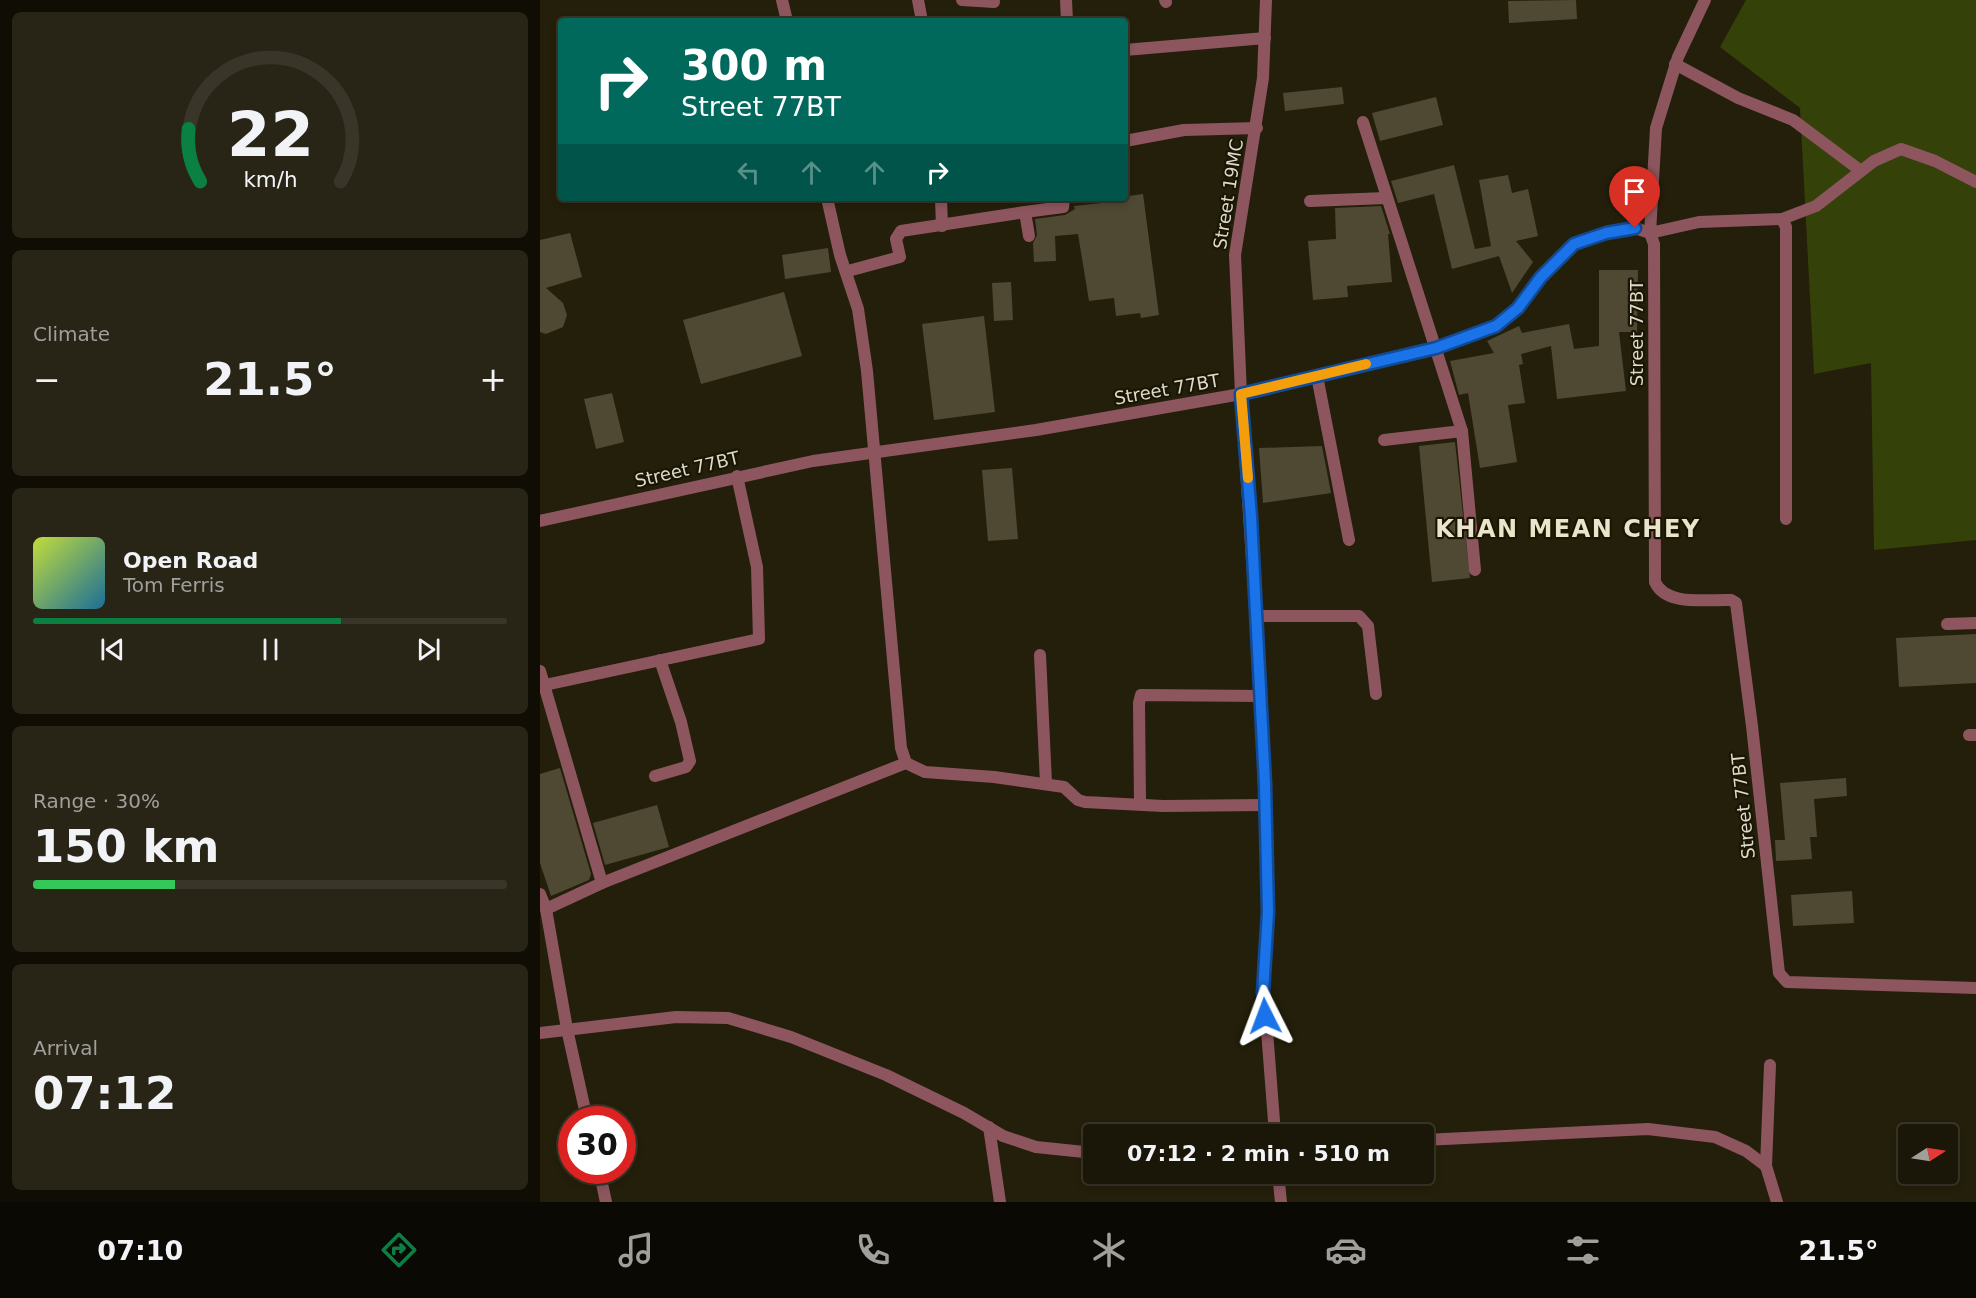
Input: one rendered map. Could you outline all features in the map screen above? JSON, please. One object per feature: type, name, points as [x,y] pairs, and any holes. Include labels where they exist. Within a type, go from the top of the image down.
[{"type":"street","points":[[782,0],[786,18]]},
{"type":"street","points":[[918,0],[921,18]]},
{"type":"street","points":[[962,0],[994,2]]},
{"type":"street","points":[[1066,0],[1067,18]]},
{"type":"street","name":"Street 19MC","points":[[1266,0],[1257,128],[1235,255],[1241,394],[1261,696],[1268,912],[1263,992],[1274,1124]]},
{"type":"street","points":[[1705,0],[1676,63],[1656,128],[1650,233],[1699,222],[1782,219],[1816,206],[1861,171],[1890,152],[1901,149],[1935,161],[1976,182]]},
{"type":"street","points":[[1128,50],[1265,38]]},
{"type":"street","points":[[1676,63],[1738,98],[1793,120],[1861,171]]},
{"type":"street","points":[[1363,122],[1462,431],[1474,570]]},
{"type":"street","points":[[1128,140],[1184,130],[1257,128]]},
{"type":"street","points":[[1310,201],[1386,198]]},
{"type":"street","points":[[828,201],[838,247],[848,271],[860,319],[875,451],[901,748],[906,763],[924,772],[1046,783],[1064,787],[1078,800],[1085,802],[1140,803],[1162,806],[1265,806]]},
{"type":"street","points":[[941,201],[942,225]]},
{"type":"street","points":[[848,271],[900,257],[896,239],[901,231],[1063,207],[1064,201]]},
{"type":"street","points":[[1025,212],[1029,236]]},
{"type":"street","points":[[1782,219],[1786,227],[1786,519]]},
{"type":"street","name":"Street 77BT","points":[[540,521],[737,476],[875,451],[1035,430],[1241,394],[1436,348],[1496,326],[1518,308],[1541,277],[1574,244],[1606,233],[1635,228],[1650,233],[1654,244],[1655,582],[1661,592],[1677,598],[1731,600],[1736,603],[1755,748],[1779,973],[1787,982],[1976,988]]},
{"type":"street","points":[[1317,376],[1349,540]]},
{"type":"street","points":[[1384,440],[1462,431]]},
{"type":"street","points":[[545,685],[759,639],[757,567],[737,476]]},
{"type":"street","points":[[1257,616],[1359,616],[1364,619],[1368,626],[1376,694]]},
{"type":"street","points":[[1947,624],[1976,622]]},
{"type":"street","points":[[1040,655],[1046,783]]},
{"type":"street","points":[[655,776],[686,767],[690,761],[681,722],[660,660]]},
{"type":"street","points":[[540,671],[602,883]]},
{"type":"street","points":[[1140,803],[1139,703],[1141,695],[1261,696]]},
{"type":"street","points":[[546,909],[602,883],[906,763]]},
{"type":"street","points":[[540,894],[546,909],[567,1029],[584,1106]]},
{"type":"street","points":[[540,1033],[676,1017],[728,1018],[790,1037],[886,1075],[1003,1136],[1036,1147],[1083,1152]]},
{"type":"street","points":[[1770,1065],[1766,1166],[1777,1202]]},
{"type":"street","points":[[989,1128],[1000,1202]]},
{"type":"street","points":[[1434,1140],[1648,1129],[1715,1137],[1746,1151],[1766,1166]]},
{"type":"street","points":[[602,1184],[606,1202]]},
{"type":"street","points":[[1279,1184],[1281,1202]]},
{"type":"green space","points":[[1746,0],[1976,0],[1976,540],[1874,550],[1871,363],[1814,374],[1800,108],[1720,47]]},
{"type":"building","points":[[1576,0],[1577,19],[1509,23],[1508,1]]},
{"type":"building","points":[[1342,87],[1344,104],[1285,111],[1283,93]]},
{"type":"building","points":[[1436,97],[1443,125],[1380,141],[1372,113]]},
{"type":"building","points":[[1454,165],[1475,249],[1491,246],[1479,180],[1508,175],[1512,193],[1528,189],[1538,236],[1516,241],[1533,262],[1512,293],[1499,256],[1452,269],[1434,194],[1398,203],[1391,181]]},
{"type":"building","points":[[1143,194],[1159,315],[1141,318],[1140,313],[1116,316],[1114,298],[1089,301],[1078,234],[1055,236],[1056,261],[1034,262],[1033,243],[1037,235],[1035,219],[1065,215],[1075,209],[1074,206],[1102,203],[1101,201],[1128,201],[1128,196]]},
{"type":"building","points":[[1381,206],[1390,234],[1388,234],[1392,282],[1347,286],[1348,297],[1313,300],[1308,241],[1336,239],[1335,208]]},
{"type":"building","points":[[570,233],[582,277],[546,288],[563,303],[567,315],[563,327],[546,334],[540,332],[540,240]]},
{"type":"building","points":[[828,248],[831,272],[785,279],[782,255]]},
{"type":"building","points":[[1599,270],[1638,270],[1637,332],[1619,332],[1626,391],[1557,399],[1551,346],[1521,354],[1523,364],[1519,365],[1525,403],[1508,405],[1517,462],[1480,468],[1468,393],[1459,395],[1450,361],[1494,353],[1487,341],[1519,326],[1522,333],[1569,324],[1574,349],[1599,346]]},
{"type":"building","points":[[1011,282],[1013,320],[994,321],[992,283]]},
{"type":"building","points":[[784,292],[802,356],[701,384],[683,320]]},
{"type":"building","points":[[984,316],[995,412],[934,420],[922,324]]},
{"type":"building","points":[[612,393],[624,442],[596,449],[584,399]]},
{"type":"building","points":[[1455,442],[1470,578],[1432,582],[1419,446]]},
{"type":"building","points":[[1322,446],[1331,493],[1263,503],[1259,448]]},
{"type":"building","points":[[1012,468],[1018,539],[988,541],[982,470]]},
{"type":"building","points":[[1976,634],[1976,683],[1899,687],[1896,638]]},
{"type":"building","points":[[560,768],[591,874],[589,880],[551,896],[540,863],[540,774]]},
{"type":"building","points":[[1846,778],[1847,796],[1814,799],[1817,837],[1810,837],[1812,859],[1776,861],[1775,840],[1785,840],[1780,783]]},
{"type":"building","points":[[657,805],[669,847],[605,865],[593,823]]},
{"type":"building","points":[[1852,891],[1854,923],[1793,926],[1791,895]]},
{"type":"slow traffic","points":[[1248,478],[1241,394],[1366,364]]},
{"type":"district","name":"KHAN MEAN CHEY","points":[[1568,529]]},
{"type":"route","points":[[1265,1016],[1263,992],[1268,912],[1265,784],[1251,517],[1241,394],[1436,348],[1496,326],[1518,308],[1541,277],[1574,244],[1606,233],[1635,228]]}]
